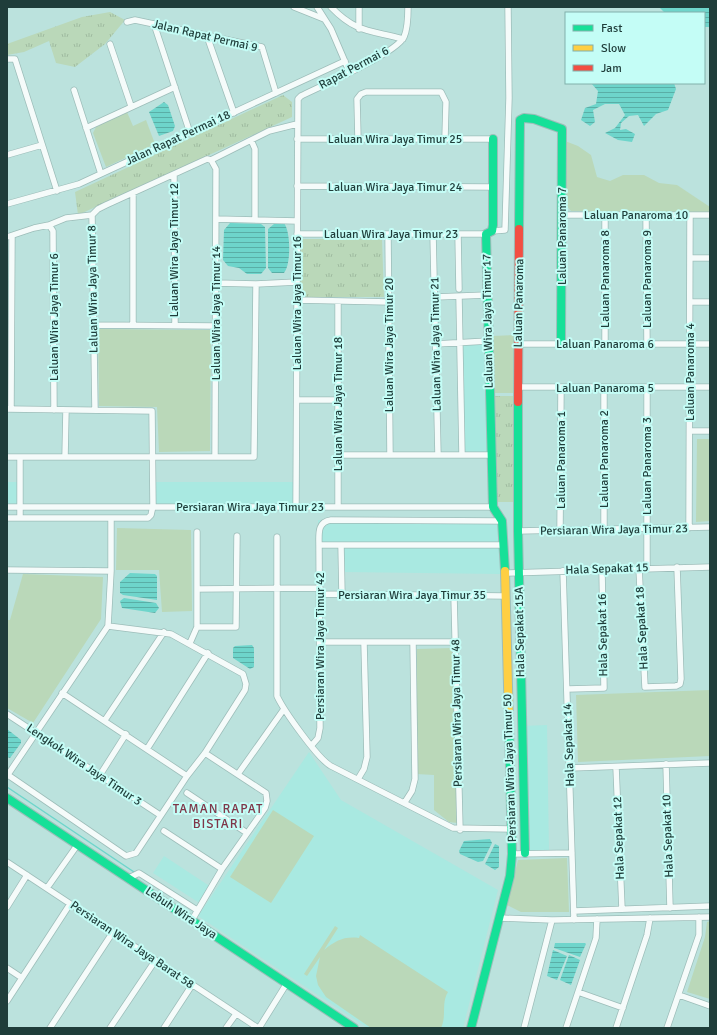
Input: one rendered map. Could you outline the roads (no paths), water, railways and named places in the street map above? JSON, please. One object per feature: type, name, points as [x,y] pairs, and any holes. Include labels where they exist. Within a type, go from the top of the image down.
[{"type":"street","points":[[294,7],[324,19]]},
{"type":"street","points":[[317,7],[346,61],[349,71]]},
{"type":"street","points":[[331,7],[347,22],[359,29],[403,39],[406,30],[408,7]]},
{"type":"street","points":[[359,7],[359,29]]},
{"type":"street","points":[[489,233],[505,230],[509,98],[508,7]]},
{"type":"street","name":"Jalan Rapat Permai 9","points":[[127,22],[135,20],[262,47],[276,93]]},
{"type":"street","points":[[154,24],[190,133]]},
{"type":"street","points":[[207,36],[234,113]]},
{"type":"street","name":"Rapat Permai 6","points":[[298,99],[301,96],[388,52],[403,39]]},
{"type":"street","points":[[110,44],[131,106]]},
{"type":"street","points":[[7,59],[15,59],[57,191]]},
{"type":"street","name":"Jalan Rapat Permai 18","points":[[7,204],[79,184],[346,61]]},
{"type":"street","points":[[86,128],[175,87]]},
{"type":"street","points":[[74,90],[101,174]]},
{"type":"street","points":[[358,139],[357,99],[361,94],[366,92],[441,92],[446,102],[445,138]]},
{"type":"street","name":"Laluan Wira Jaya Timur 16","points":[[296,507],[298,99]]},
{"type":"street","name":"Laluan Panaroma","points":[[518,531],[520,120],[529,117],[562,129]]},
{"type":"street","name":"Laluan Wira Jaya Timur 8","points":[[95,410],[92,215],[98,209],[207,159],[211,160],[269,131],[297,124]]},
{"type":"street","name":"Laluan Panaroma 7","points":[[561,343],[563,215],[562,129]]},
{"type":"street","name":"Laluan Wira Jaya Timur 25","points":[[297,139],[493,139]]},
{"type":"street","name":"Laluan Wira Jaya Timur 17","points":[[492,506],[487,295],[493,139]]},
{"type":"street","points":[[251,140],[255,150],[255,220]]},
{"type":"street","points":[[7,155],[42,146]]},
{"type":"street","name":"Laluan Wira Jaya Timur 14","points":[[211,160],[216,169],[215,457]]},
{"type":"street","name":"Laluan Wira Jaya Timur 12","points":[[174,175],[175,325]]},
{"type":"street","name":"Laluan Wira Jaya Timur 24","points":[[297,186],[492,187]]},
{"type":"street","points":[[133,193],[133,324]]},
{"type":"street","points":[[7,518],[148,518],[151,515],[153,506],[152,411],[9,409],[9,237],[34,228],[49,226],[66,218],[92,215]]},
{"type":"street","name":"Laluan Panaroma 10","points":[[563,215],[710,215]]},
{"type":"street","name":"Laluan Panaroma 8","points":[[605,215],[605,343]]},
{"type":"street","name":"Laluan Panaroma 9","points":[[646,215],[647,344]]},
{"type":"street","name":"Laluan Panaroma 4","points":[[689,528],[691,387],[690,215]]},
{"type":"street","points":[[216,219],[297,220]]},
{"type":"street","name":"Laluan Wira Jaya Timur 6","points":[[49,226],[53,231],[54,410]]},
{"type":"street","name":"Laluan Wira Jaya Timur 23","points":[[297,234],[489,233]]},
{"type":"street","name":"Laluan Wira Jaya Timur 20","points":[[388,234],[390,455]]},
{"type":"street","name":"Laluan Wira Jaya Timur 21","points":[[433,234],[438,455]]},
{"type":"street","points":[[458,234],[459,289]]},
{"type":"street","points":[[690,258],[710,258]]},
{"type":"street","points":[[216,283],[256,284],[297,282]]},
{"type":"street","points":[[7,457],[252,458],[255,454],[256,284]]},
{"type":"street","points":[[435,297],[487,295]]},
{"type":"street","points":[[459,297],[462,455]]},
{"type":"street","points":[[297,300],[389,302]]},
{"type":"street","name":"Laluan Wira Jaya Timur 18","points":[[338,301],[338,507]]},
{"type":"street","points":[[691,302],[710,302]]},
{"type":"street","points":[[94,325],[133,324],[215,326]]},
{"type":"street","points":[[436,344],[488,341]]},
{"type":"street","name":"Laluan Panaroma 6","points":[[518,344],[710,344]]},
{"type":"street","name":"Laluan Panaroma 5","points":[[519,387],[710,387]]},
{"type":"street","name":"Laluan Panaroma 1","points":[[560,531],[561,388]]},
{"type":"street","name":"Laluan Panaroma 2","points":[[604,388],[604,530]]},
{"type":"street","name":"Laluan Panaroma 3","points":[[647,388],[647,568]]},
{"type":"street","points":[[297,400],[338,400]]},
{"type":"street","points":[[66,410],[66,457]]},
{"type":"street","points":[[690,431],[710,431]]},
{"type":"street","points":[[338,454],[490,455]]},
{"type":"street","points":[[20,457],[20,518]]},
{"type":"street","name":"Persiaran Wira Jaya Timur 23","points":[[7,507],[492,506]]},
{"type":"street","name":"Persiaran Wira Jaya Timur 50","points":[[471,1028],[510,876],[512,854],[504,545],[502,521],[492,506]]},
{"type":"street","points":[[108,626],[164,632],[190,643],[243,674],[246,684],[245,690],[205,753],[160,815],[136,853],[126,856],[7,775],[108,626],[111,571],[111,518]]},
{"type":"street","name":"Persiaran Wira Jaya Timur 42","points":[[312,745],[320,734],[319,527],[326,520],[502,521]]},
{"type":"street","name":"Persiaran Wira Jaya Timur 23","points":[[518,531],[710,528]]},
{"type":"street","name":"Hala Sepakat 15A","points":[[518,531],[525,853]]},
{"type":"street","points":[[190,643],[197,626],[197,532]]},
{"type":"street","points":[[197,626],[236,626],[237,536]]},
{"type":"street","points":[[277,537],[277,696],[284,709],[326,764],[405,802],[453,828],[460,830],[511,829]]},
{"type":"street","points":[[319,545],[504,545]]},
{"type":"street","points":[[341,545],[342,595]]},
{"type":"street","name":"Hala Sepakat 15","points":[[505,573],[710,566]]},
{"type":"street","name":"Hala Sepakat 18","points":[[639,568],[645,687],[676,686],[680,684],[682,679],[677,567]]},
{"type":"street","name":"Hala Sepakat 16","points":[[568,689],[604,688],[602,569]]},
{"type":"street","points":[[7,570],[111,571]]},
{"type":"street","name":"Hala Sepakat 14","points":[[563,571],[568,689],[574,920]]},
{"type":"street","points":[[197,589],[320,588]]},
{"type":"street","name":"Persiaran Wira Jaya Timur 35","points":[[320,594],[505,596]]},
{"type":"street","name":"Persiaran Wira Jaya Timur 48","points":[[454,596],[460,830]]},
{"type":"street","points":[[105,720],[164,632]]},
{"type":"street","points":[[320,642],[456,642]]},
{"type":"street","points":[[358,779],[364,769],[367,757],[364,642]]},
{"type":"street","points":[[405,802],[412,791],[415,779],[413,642]]},
{"type":"street","points":[[147,749],[208,653]]},
{"type":"street","points":[[62,693],[105,720],[187,776]]},
{"type":"street","points":[[238,774],[284,709]]},
{"type":"street","name":"Lengkok Wira Jaya Timur 3","points":[[7,714],[160,815]]},
{"type":"street","points":[[100,775],[126,734]]},
{"type":"street","points":[[192,920],[222,869],[264,808],[267,801],[266,793],[205,753]]},
{"type":"street","points":[[570,768],[666,764],[710,764]]},
{"type":"street","name":"Hala Sepakat 10","points":[[666,764],[670,908]]},
{"type":"street","name":"Hala Sepakat 12","points":[[616,767],[622,909]]},
{"type":"street","points":[[187,793],[247,833]]},
{"type":"street","name":"Lebuh Wira Jaya","points":[[7,798],[354,1028]]},
{"type":"street","points":[[164,832],[222,869]]},
{"type":"street","points":[[47,888],[78,844]]},
{"type":"street","points":[[512,854],[572,853]]},
{"type":"street","name":"Persiaran Wira Jaya Barat 58","points":[[7,862],[258,1028]]},
{"type":"street","points":[[129,878],[139,873],[197,910]]},
{"type":"street","points":[[7,907],[27,875]]},
{"type":"street","points":[[7,1001],[70,904]]},
{"type":"street","points":[[574,911],[710,906]]},
{"type":"street","points":[[667,1028],[699,935],[699,917]]},
{"type":"street","points":[[500,918],[574,920],[710,917]]},
{"type":"street","points":[[616,1028],[647,935],[650,918]]},
{"type":"street","points":[[566,1028],[596,938],[597,919]]},
{"type":"street","points":[[524,1028],[552,920]]},
{"type":"street","points":[[50,1028],[113,932]]},
{"type":"street","points":[[110,1028],[155,961]]},
{"type":"street","points":[[7,968],[22,978]]},
{"type":"street","points":[[258,1028],[287,983]]},
{"type":"street","points":[[164,1028],[192,985]]},
{"type":"street","points":[[578,992],[623,1008]]},
{"type":"street","points":[[679,995],[710,1006]]},
{"type":"street","points":[[226,1028],[236,1014]]},
{"type":"waterway","points":[[7,787],[134,872]]},
{"type":"district","name":"TAMAN RAPAT BISTARI","points":[[218,816]]}]
